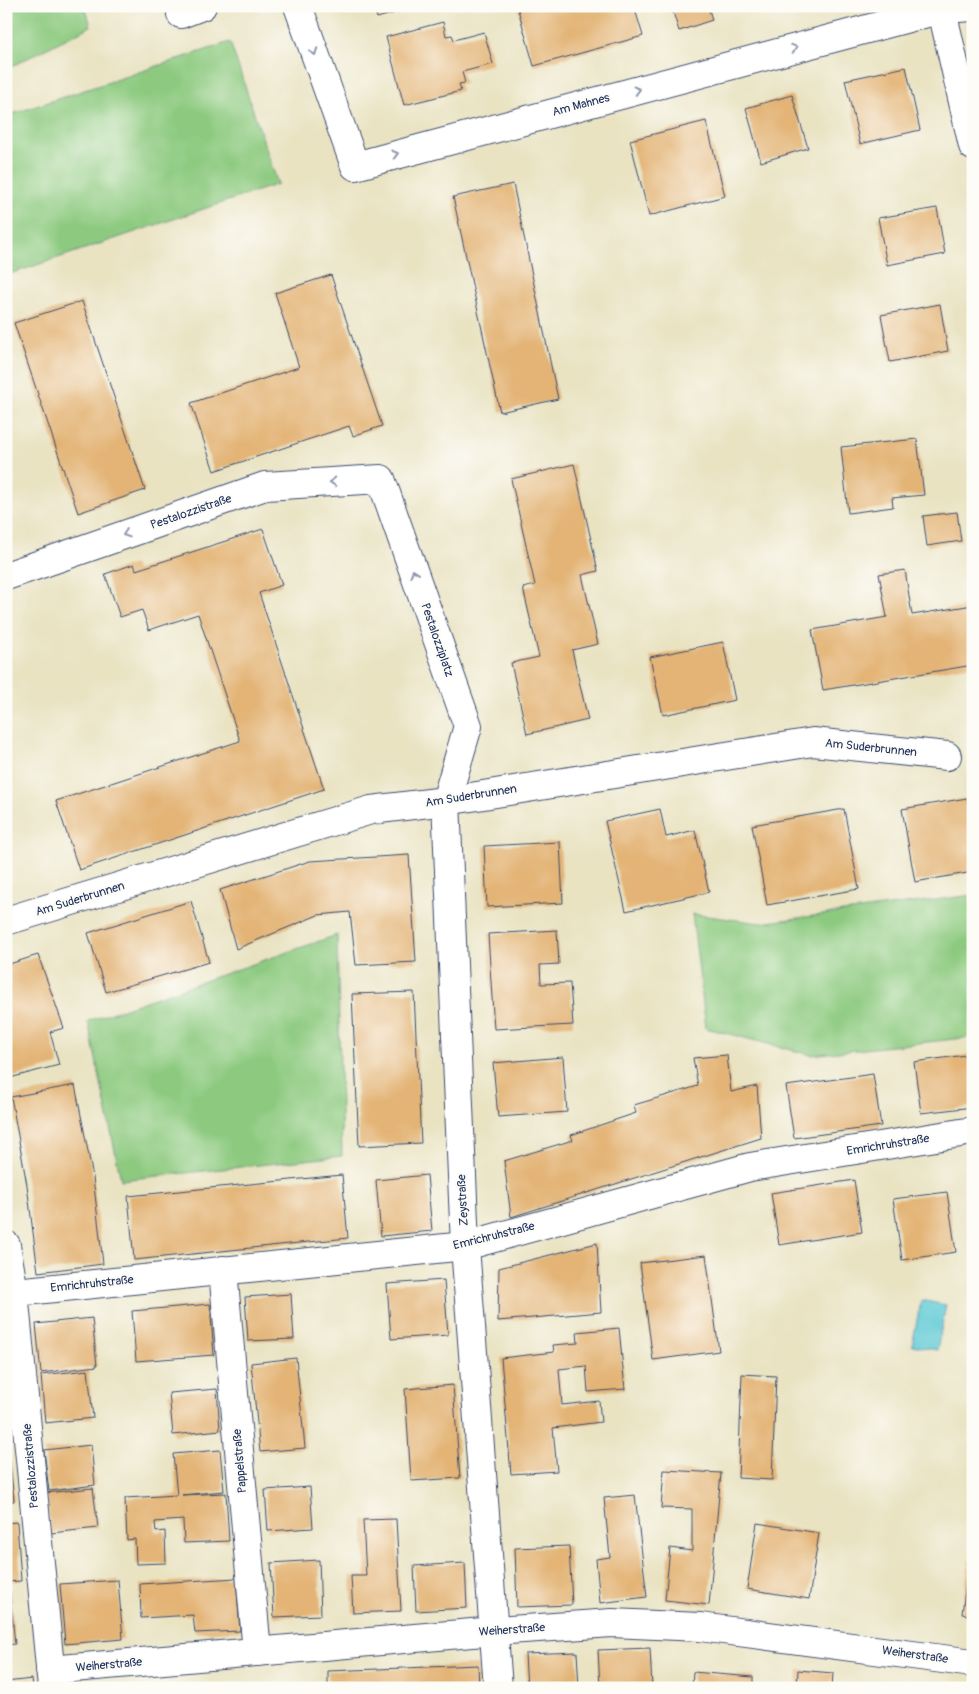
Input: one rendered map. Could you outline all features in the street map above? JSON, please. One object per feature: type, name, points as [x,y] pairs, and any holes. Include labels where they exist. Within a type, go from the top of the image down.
[{"type":"street","name":"Am Mahnes","points":[[298,6],[355,166],[438,142],[942,8],[973,6]]},
{"type":"street","points":[[942,8],[973,146]]},
{"type":"street","name":"Pestalozzistraße","points":[[6,576],[264,486],[381,479]]},
{"type":"street","name":"Pestalozziplatz","points":[[381,479],[468,726],[446,801]]},
{"type":"street","name":"Am Suderbrunnen","points":[[6,921],[371,810],[446,801],[814,742],[947,756]]},
{"type":"street","name":"Zeystraße","points":[[446,801],[465,1246],[498,1688]]},
{"type":"street","name":"Emrichruhstraße","points":[[10,1292],[465,1246],[750,1167],[973,1131]]},
{"type":"street","name":"Pestalozzistraße","points":[[6,1245],[51,1679]]},
{"type":"street","name":"Pappelstraße","points":[[223,1270],[257,1652]]},
{"type":"street","name":"Weiherstraße","points":[[51,1679],[257,1652],[495,1631],[612,1623],[700,1627],[973,1663]]},
{"type":"green space","points":[[6,6],[85,6],[91,26],[6,69]]},
{"type":"green space","points":[[230,42],[278,184],[10,274],[6,264],[6,116]]},
{"type":"green space","points":[[973,895],[973,1037],[811,1055],[706,1028],[692,914],[760,923]]},
{"type":"green space","points":[[337,935],[342,1156],[121,1180],[88,1021]]},
{"type":"water","points":[[921,1300],[946,1305],[937,1350],[912,1345]]},
{"type":"building","points":[[374,6],[415,6],[416,7],[377,18]]},
{"type":"building","points":[[517,6],[634,6],[643,36],[534,66]]},
{"type":"building","points":[[671,6],[708,6],[712,20],[679,31]]},
{"type":"building","points":[[443,22],[446,36],[452,35],[454,40],[484,32],[493,64],[462,72],[465,83],[459,84],[461,91],[404,105],[386,37]]},
{"type":"building","points":[[906,67],[920,130],[860,144],[845,80]]},
{"type":"building","points":[[792,95],[808,148],[761,162],[746,108]]},
{"type":"building","points":[[706,121],[725,196],[649,216],[630,140]]},
{"type":"building","points":[[513,184],[558,399],[500,412],[453,197]]},
{"type":"building","points":[[937,208],[945,254],[887,265],[878,218]]},
{"type":"building","points":[[331,275],[382,426],[353,436],[349,426],[214,471],[191,403],[299,367],[275,293]]},
{"type":"building","points":[[82,301],[145,490],[78,513],[14,323]]},
{"type":"building","points":[[940,304],[948,351],[890,362],[881,315]]},
{"type":"building","points":[[917,439],[924,495],[892,498],[893,507],[848,513],[841,447]]},
{"type":"building","points":[[574,464],[598,571],[582,575],[598,644],[572,650],[588,720],[527,734],[511,663],[539,657],[523,588],[535,585],[511,479]]},
{"type":"building","points":[[957,512],[961,541],[927,546],[923,516]]},
{"type":"building","points":[[263,529],[282,585],[259,593],[324,789],[79,870],[56,801],[240,741],[198,614],[149,630],[142,610],[120,617],[105,574],[134,564],[136,570]]},
{"type":"building","points":[[905,570],[912,615],[973,605],[973,665],[823,690],[812,630],[887,617],[879,574]]},
{"type":"building","points":[[723,642],[735,700],[663,715],[650,657]]},
{"type":"building","points":[[967,798],[973,833],[973,872],[915,882],[902,809]]},
{"type":"building","points":[[660,809],[666,837],[695,830],[709,892],[626,911],[605,821]]},
{"type":"building","points":[[844,809],[859,889],[767,905],[752,825]]},
{"type":"building","points":[[560,842],[563,903],[487,907],[484,846]]},
{"type":"building","points":[[409,855],[416,962],[356,965],[350,912],[318,915],[236,949],[220,890],[310,861]]},
{"type":"building","points":[[191,901],[209,962],[106,992],[88,933]]},
{"type":"building","points":[[557,930],[559,964],[540,965],[541,984],[570,983],[573,1025],[494,1029],[488,934]]},
{"type":"building","points":[[38,955],[64,1028],[50,1032],[59,1065],[6,1079],[6,965]]},
{"type":"building","points":[[414,992],[421,1143],[359,1146],[352,994]]},
{"type":"building","points":[[973,1054],[973,1107],[921,1113],[914,1062]]},
{"type":"building","points":[[727,1055],[731,1092],[757,1086],[761,1138],[511,1217],[504,1161],[573,1140],[571,1135],[636,1113],[634,1105],[698,1086],[693,1058]]},
{"type":"building","points":[[563,1057],[567,1112],[498,1117],[493,1063]]},
{"type":"building","points":[[873,1074],[881,1126],[794,1138],[786,1086]]},
{"type":"building","points":[[75,1085],[93,1177],[103,1264],[38,1272],[27,1185],[11,1097]]},
{"type":"building","points":[[342,1175],[348,1238],[134,1260],[128,1196]]},
{"type":"building","points":[[427,1175],[432,1231],[381,1236],[376,1180]]},
{"type":"building","points":[[854,1180],[862,1232],[779,1245],[771,1193]]},
{"type":"building","points":[[947,1192],[956,1252],[902,1260],[893,1199]]},
{"type":"building","points":[[597,1243],[601,1312],[498,1321],[499,1268]]},
{"type":"building","points":[[706,1255],[719,1351],[653,1360],[640,1263]]},
{"type":"building","points":[[444,1280],[448,1335],[391,1339],[387,1284]]},
{"type":"building","points":[[291,1294],[294,1339],[248,1341],[245,1297]]},
{"type":"building","points":[[210,1304],[214,1355],[136,1361],[132,1311]]},
{"type":"building","points":[[92,1318],[97,1366],[41,1373],[36,1324]]},
{"type":"building","points":[[619,1328],[625,1389],[588,1392],[586,1366],[559,1369],[562,1405],[599,1401],[601,1422],[553,1428],[557,1471],[511,1474],[501,1358],[554,1352],[553,1345],[578,1343],[577,1332]]},
{"type":"building","points":[[296,1358],[305,1448],[260,1452],[251,1363]]},
{"type":"building","points":[[88,1370],[93,1418],[45,1423],[41,1375]]},
{"type":"building","points":[[742,1374],[776,1376],[772,1480],[738,1478]]},
{"type":"building","points":[[453,1385],[460,1478],[411,1481],[405,1389]]},
{"type":"building","points":[[217,1389],[220,1430],[173,1435],[169,1393]]},
{"type":"building","points":[[91,1445],[95,1485],[49,1491],[44,1450]]},
{"type":"building","points":[[220,1450],[224,1491],[182,1495],[226,1493],[229,1541],[184,1543],[183,1520],[155,1522],[156,1532],[165,1531],[166,1563],[136,1564],[135,1539],[127,1540],[125,1498],[177,1495],[173,1454]]},
{"type":"building","points":[[6,1451],[9,1451],[14,1501],[6,1502]]},
{"type":"building","points":[[664,1470],[721,1473],[709,1605],[665,1600],[670,1548],[692,1551],[692,1509],[661,1508]]},
{"type":"building","points":[[310,1487],[313,1528],[268,1531],[265,1490]]},
{"type":"building","points":[[93,1488],[98,1528],[51,1533],[46,1493]]},
{"type":"building","points":[[635,1495],[647,1597],[600,1603],[596,1559],[610,1557],[604,1498]]},
{"type":"building","points":[[396,1519],[401,1611],[353,1613],[351,1576],[366,1576],[363,1520]]},
{"type":"building","points":[[17,1522],[21,1581],[6,1582],[6,1523]]},
{"type":"building","points":[[757,1523],[819,1533],[809,1599],[747,1589]]},
{"type":"building","points":[[569,1546],[572,1605],[517,1607],[515,1548]]},
{"type":"building","points":[[319,1560],[321,1615],[274,1617],[271,1563]]},
{"type":"building","points":[[969,1560],[973,1560],[973,1616],[962,1614]]},
{"type":"building","points":[[465,1563],[467,1608],[416,1611],[414,1566]]},
{"type":"building","points":[[236,1578],[240,1631],[195,1633],[193,1615],[141,1618],[140,1584]]},
{"type":"building","points":[[118,1580],[123,1639],[65,1644],[60,1584]]},
{"type":"building","points":[[6,1585],[9,1585],[15,1644],[6,1645]]},
{"type":"building","points":[[650,1648],[652,1688],[600,1688],[598,1650]]},
{"type":"building","points":[[577,1652],[579,1688],[527,1688],[525,1654]]},
{"type":"building","points":[[478,1665],[479,1688],[328,1688],[328,1671]]},
{"type":"building","points":[[798,1670],[833,1673],[832,1688],[797,1688]]},
{"type":"building","points":[[693,1672],[753,1677],[753,1688],[692,1688]]},
{"type":"building","points":[[32,1679],[33,1688],[6,1688],[6,1682]]}]
